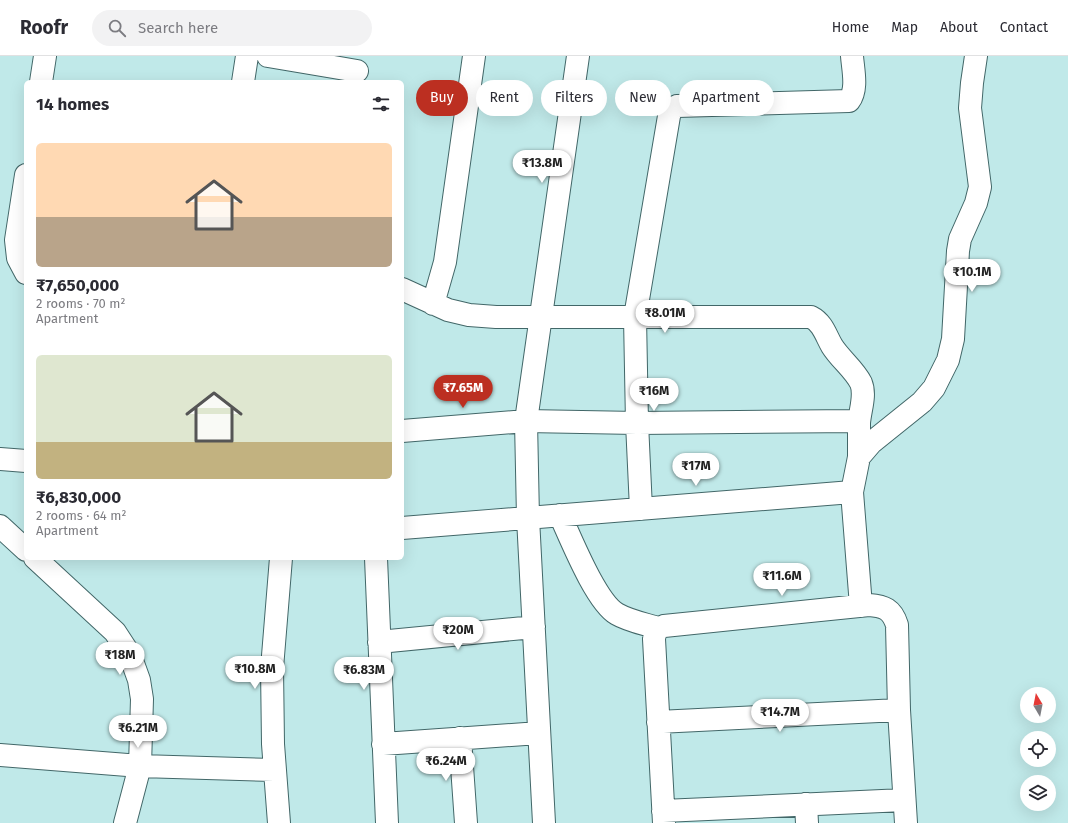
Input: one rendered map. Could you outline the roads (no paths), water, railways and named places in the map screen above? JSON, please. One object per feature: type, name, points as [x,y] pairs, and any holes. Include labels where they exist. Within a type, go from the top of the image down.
[{"type":"street","points":[[41,80],[45,56]]},
{"type":"street","points":[[243,80],[247,56]]},
{"type":"street","points":[[268,56],[358,70]]},
{"type":"street","points":[[434,304],[445,262],[474,56]]},
{"type":"street","points":[[544,823],[528,518],[526,421],[578,56]]},
{"type":"street","points":[[641,509],[637,423],[635,317],[671,109],[677,106],[849,101],[854,88],[852,56]]},
{"type":"street","points":[[859,457],[871,443],[922,402],[934,388],[948,360],[952,339],[960,239],[976,203],[980,187],[970,108],[976,56]]},
{"type":"street","points":[[24,188],[16,240],[18,258],[24,269]]},
{"type":"street","points":[[404,290],[448,310],[469,315],[496,317],[811,317],[816,319],[839,356],[857,376],[862,385],[863,395],[859,421],[859,457],[852,492],[861,606]]},
{"type":"street","points":[[404,430],[526,421],[637,423],[859,421]]},
{"type":"street","points":[[0,459],[24,461]]},
{"type":"street","points":[[404,528],[852,492]]},
{"type":"street","points":[[560,515],[596,589],[605,604],[616,614],[658,628],[664,626],[861,606],[881,606],[894,616],[897,625],[899,710],[906,823]]},
{"type":"street","points":[[0,526],[24,548]]},
{"type":"street","points":[[37,560],[115,632],[130,654],[139,680],[142,699],[140,766],[125,823]]},
{"type":"street","points":[[278,823],[272,744],[272,668],[281,560]]},
{"type":"street","points":[[376,560],[387,823]]},
{"type":"street","points":[[379,642],[534,627]]},
{"type":"street","points":[[658,628],[655,632],[654,639],[664,817],[807,814],[904,800]]},
{"type":"street","points":[[658,722],[899,710]]},
{"type":"street","points":[[383,744],[540,732]]},
{"type":"street","points":[[460,738],[466,823]]},
{"type":"street","points":[[0,755],[140,766],[274,770]]}]
